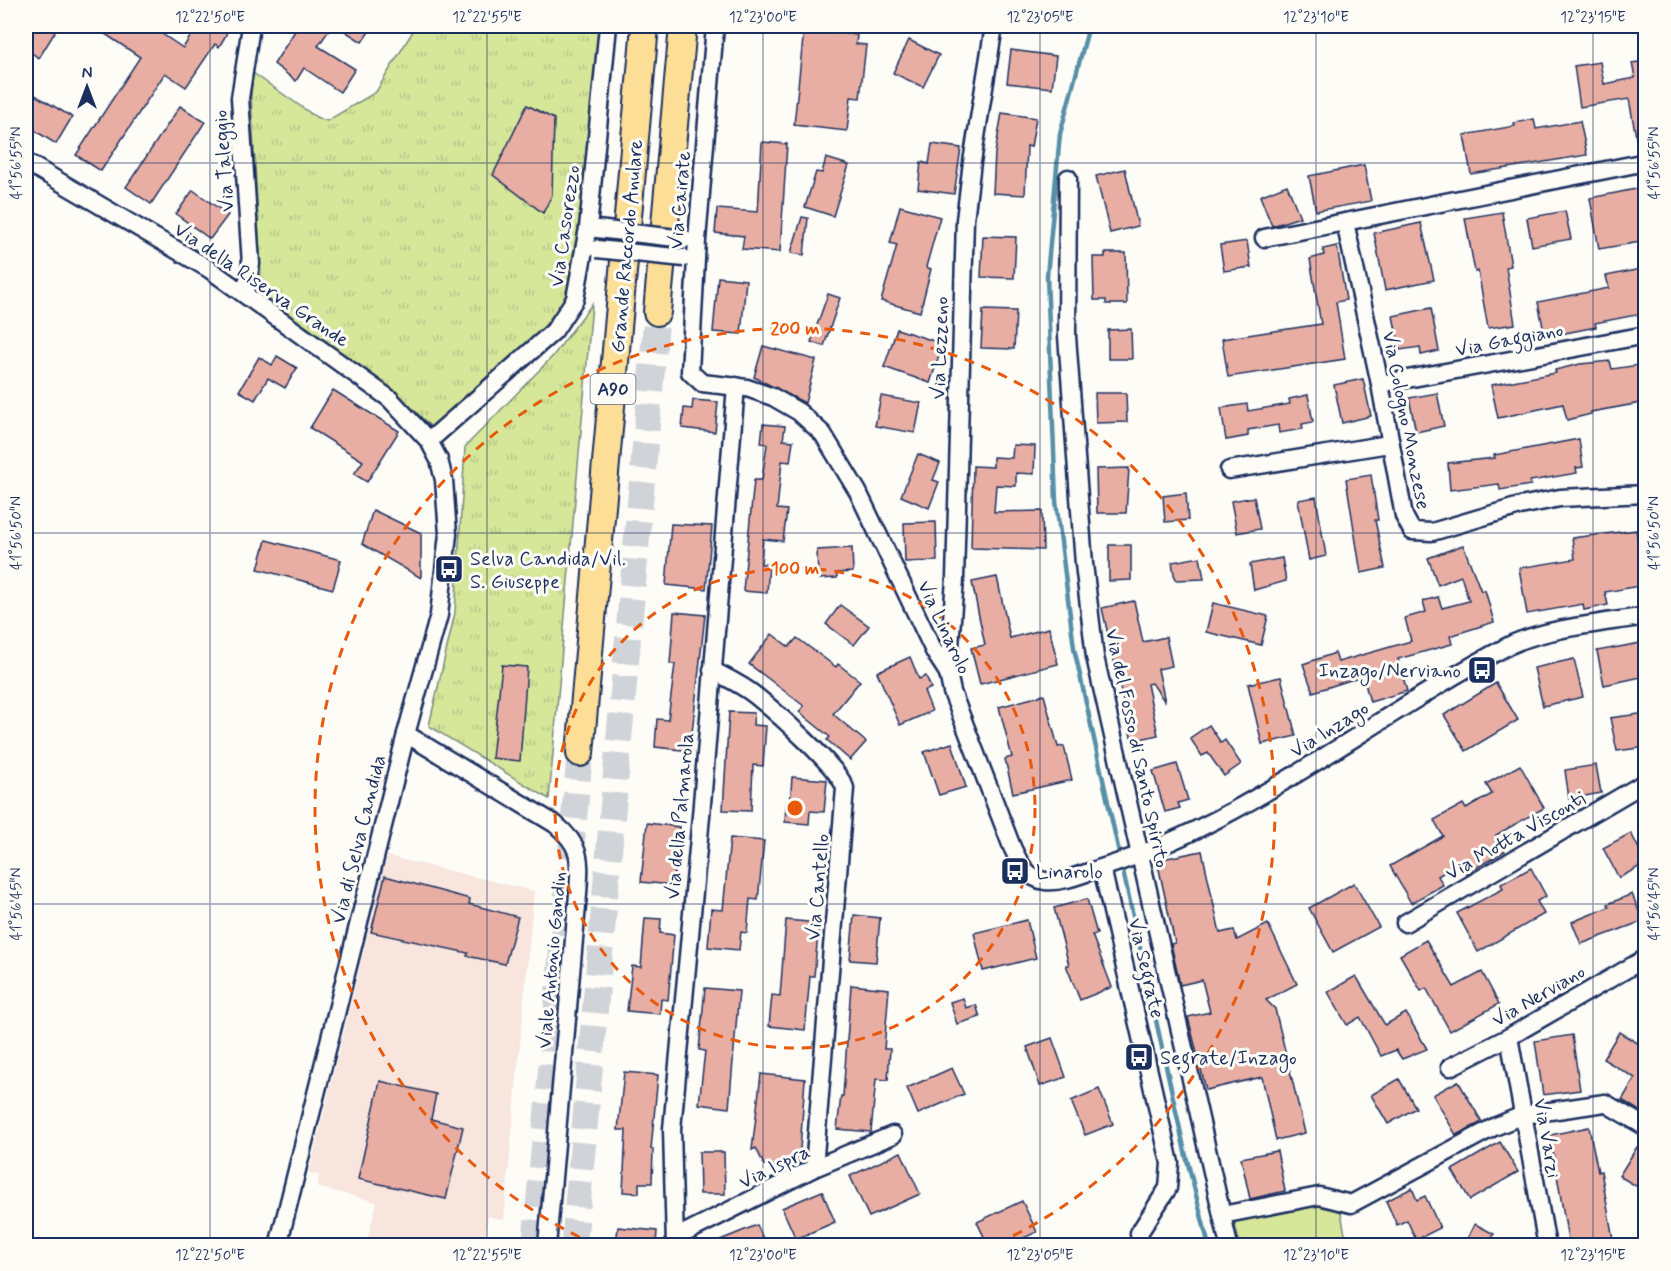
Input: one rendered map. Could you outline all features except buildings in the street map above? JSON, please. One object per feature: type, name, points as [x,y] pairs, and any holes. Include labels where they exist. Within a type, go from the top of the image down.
[{"type":"highway","name":"Grande Raccordo Anulare","points":[[580,753],[645,26]]},
{"type":"highway","name":"Grande Raccordo Anulare","points":[[657,312],[683,26]]},
{"type":"street","name":"Via Taleggio","points":[[245,294],[251,264],[240,98],[251,26]]},
{"type":"street","name":"Via Casorezzo","points":[[429,441],[561,323],[575,299],[591,249],[608,26]]},
{"type":"street","name":"Via Cairate","points":[[692,377],[688,365],[691,239],[715,26]]},
{"type":"street","name":"Via Lezzeno","points":[[948,673],[955,579],[965,220],[994,26]]},
{"type":"street","name":"Via della Riserva Grande","points":[[26,162],[193,259],[245,294],[390,399],[429,441]]},
{"type":"street","points":[[1264,238],[1646,162]]},
{"type":"street","name":"Via del Fosso di Santo Spirito","points":[[1068,178],[1066,301],[1086,587],[1100,685],[1229,1245]]},
{"type":"street","name":"Via Cologno Monzese","points":[[1345,222],[1380,384],[1389,444],[1407,526],[1415,532],[1432,532],[1526,504],[1560,498],[1646,494]]},
{"type":"street","points":[[593,229],[691,239]]},
{"type":"street","points":[[591,249],[690,259]]},
{"type":"street","name":"Via Gaggiano","points":[[1380,384],[1646,335]]},
{"type":"street","name":"Via Linarolo","points":[[692,377],[706,385],[736,386],[765,393],[793,407],[829,442],[858,492],[948,673],[952,692],[1022,866],[1035,878],[1050,881],[1139,857]]},
{"type":"street","name":"Via della Palmarola","points":[[678,1243],[672,1129],[736,386]]},
{"type":"street","name":"Via di Selva Candida","points":[[278,1245],[406,734],[440,615],[448,534],[444,480],[439,460],[429,441]]},
{"type":"street","points":[[1229,471],[1389,444]]},
{"type":"street","name":"Via Inzago","points":[[1139,857],[1259,797],[1514,644],[1536,636],[1646,616]]},
{"type":"street","name":"Via Cantello","points":[[712,670],[756,696],[828,764],[845,788],[814,1168]]},
{"type":"street","name":"Viale Antonio Gandin","points":[[406,734],[555,824],[569,837],[579,854],[578,894],[547,1245]]},
{"type":"street","name":"Via Motta Visconti","points":[[1405,923],[1646,782]]},
{"type":"street","name":"Via Segrate","points":[[1102,868],[1170,1163],[1170,1183],[1165,1197],[1139,1233],[1140,1245]]},
{"type":"street","name":"Via Nerviano","points":[[1450,1066],[1509,1037],[1646,958]]},
{"type":"street","name":"Via Varzi","points":[[1509,1037],[1547,1245]]},
{"type":"street","points":[[1222,1215],[1319,1196],[1351,1204],[1494,1127],[1523,1115],[1605,1103],[1646,1127]]},
{"type":"street","name":"Via Ispra","points":[[678,1243],[814,1168],[893,1135]]},
{"type":"shaded area","points":[[387,856],[534,891],[504,1220],[488,1216],[485,1245],[366,1245],[377,1202],[317,1187],[319,1175],[309,1173]]},
{"type":"green space","points":[[416,26],[600,26],[579,227],[565,299],[539,333],[434,430],[399,395],[255,293],[261,278],[251,94],[253,73],[316,117],[327,121],[376,92]]},
{"type":"green space","points":[[592,304],[549,799],[429,726],[455,613],[465,447],[553,356]]},
{"type":"green space","points":[[1339,1202],[1347,1245],[1240,1245],[1234,1221]]},
{"type":"waterway","points":[[1089,26],[1060,134],[1047,276],[1056,501],[1074,648],[1185,1152],[1209,1246]]},
{"type":"tunnel","points":[[574,1246],[657,312]]},
{"type":"tunnel","points":[[535,1246],[580,753]]},
{"type":"place","name":"Selva Candida/Vil. S. Giuseppe","points":[[449,569]]},
{"type":"place","name":"Inzago/Nerviano","points":[[1482,670]]},
{"type":"place","name":"Linarolo","points":[[1015,871]]},
{"type":"place","name":"Segrate/Inzago","points":[[1139,1057]]}]
